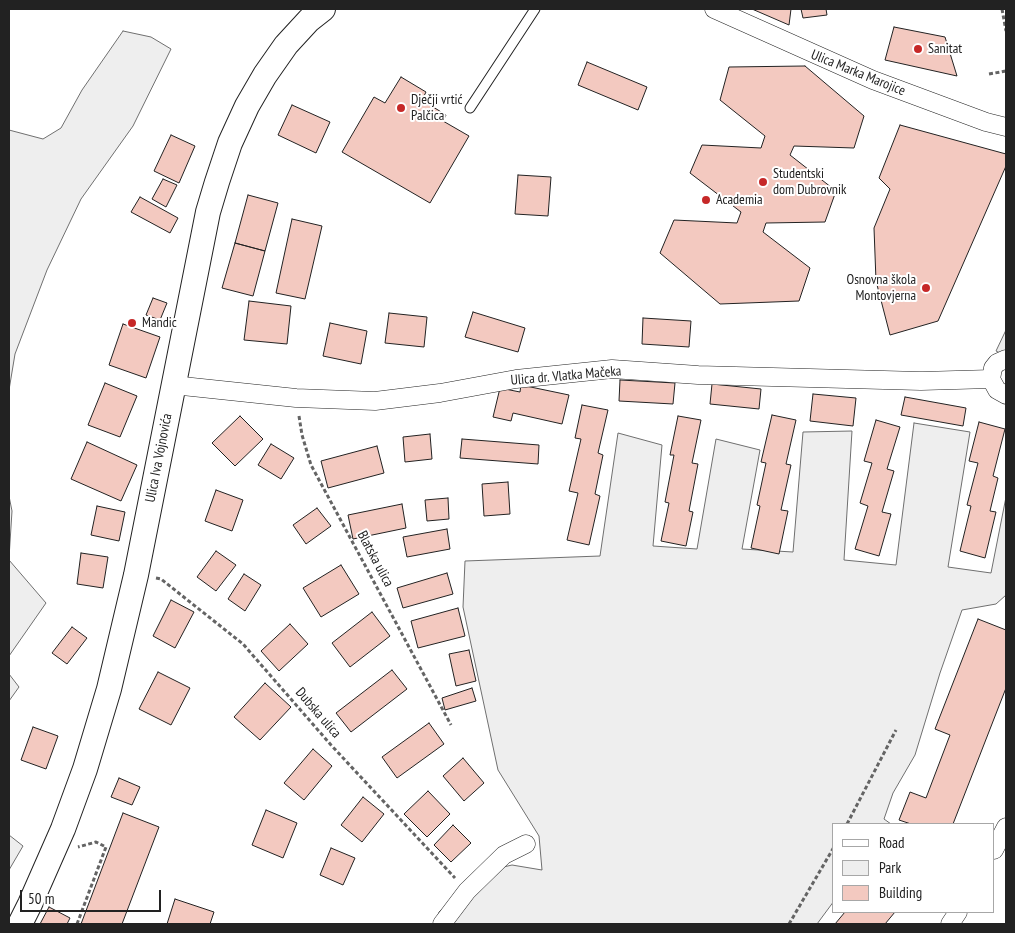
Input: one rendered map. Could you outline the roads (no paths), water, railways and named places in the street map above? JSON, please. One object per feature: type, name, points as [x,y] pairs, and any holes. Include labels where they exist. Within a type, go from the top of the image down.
[{"type":"main road","name":"Ulica Iva Vojnovića","points":[[20,924],[63,829],[85,769],[109,689],[136,575],[208,212],[230,143],[247,106],[286,44],[322,9]]},
{"type":"street","name":"Ulica Marka Marojice","points":[[714,9],[872,80],[986,122],[1006,126]]},
{"type":"street","points":[[1006,359],[997,363],[993,368],[991,379],[997,390],[1006,395]]},
{"type":"street","name":"Ulica dr. Vlatka Mačeka","points":[[173,386],[296,398],[375,401],[440,393],[516,379],[612,369],[698,375],[902,381],[991,379]]},
{"type":"street","points":[[995,848],[1006,826]]},
{"type":"street","points":[[442,924],[467,891],[504,855],[526,844]]},
{"type":"street","points":[[950,924],[957,913]]},
{"type":"lane","points":[[470,108],[535,9]]},
{"type":"place","name":"Sanitat","points":[[918,49]]},
{"type":"place","name":"Dječji vrtić Palčica","points":[[401,108]]},
{"type":"place","name":"Studentski dom Dubrovnik","points":[[763,182]]},
{"type":"place","name":"Academia","points":[[706,200]]},
{"type":"place","name":"Osnovna škola Montovjerna","points":[[926,288]]},
{"type":"place","name":"Mandic","points":[[132,323]]}]
